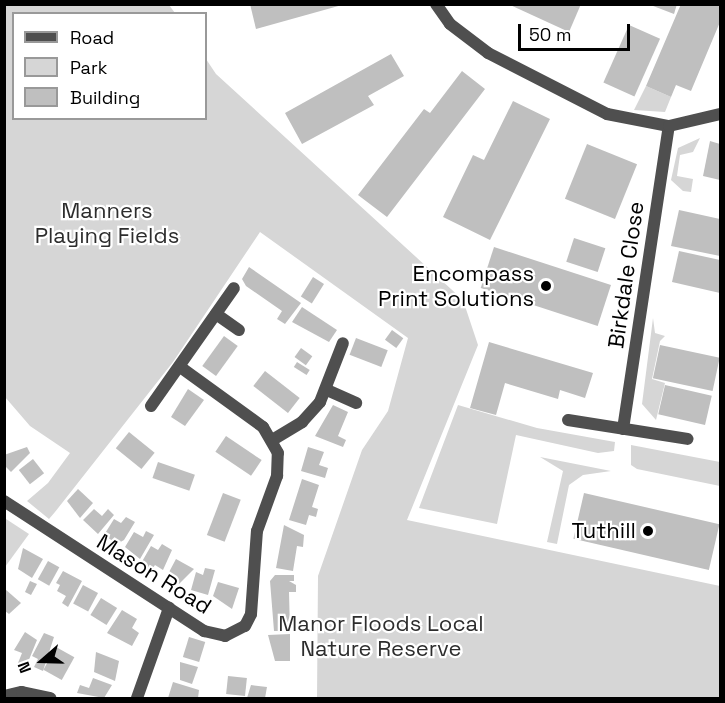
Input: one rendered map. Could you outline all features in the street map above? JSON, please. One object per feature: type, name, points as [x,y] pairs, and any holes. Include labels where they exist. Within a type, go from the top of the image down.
[{"type":"street","points":[[436,4],[464,36],[515,70],[607,114],[669,126],[720,114]]},
{"type":"street","name":"Birkdale Close","points":[[623,429],[669,126]]},
{"type":"street","points":[[152,406],[234,288]]},
{"type":"street","points":[[216,314],[239,330]]},
{"type":"street","points":[[180,368],[274,439],[313,413],[327,390],[343,343]]},
{"type":"street","points":[[327,390],[356,403]]},
{"type":"street","points":[[568,420],[688,439]]},
{"type":"street","name":"Mason Road","points":[[4,501],[169,608],[220,636],[239,631],[249,621],[257,531],[277,476],[274,439]]},
{"type":"street","points":[[137,699],[169,608]]},
{"type":"street","points":[[4,696],[22,692],[50,699]]},
{"type":"green space","points":[[4,5],[169,5],[174,12],[12,12],[12,120],[207,120],[207,60],[216,74],[463,300],[478,345],[407,520],[720,586],[720,698],[317,698],[318,576],[362,450],[388,411],[408,338],[260,232],[173,362],[49,519],[27,501],[48,483],[70,453],[30,426],[5,397]]},
{"type":"green space","points":[[646,86],[671,97],[665,112],[634,110]]},
{"type":"green space","points":[[700,138],[693,152],[680,155],[677,176],[693,179],[691,192],[683,191],[671,180],[678,148]]},
{"type":"green space","points":[[653,318],[655,333],[665,336],[660,341],[652,379],[665,383],[656,420],[642,404]]},
{"type":"green space","points":[[458,405],[537,428],[615,442],[614,451],[598,453],[516,435],[497,524],[419,508]]},
{"type":"green space","points":[[631,445],[720,462],[720,486],[637,469],[631,465]]},
{"type":"green space","points":[[540,457],[611,471],[583,475],[569,485],[557,544],[547,542],[563,471]]},
{"type":"green space","points":[[6,519],[29,534],[5,567],[4,520]]},
{"type":"building","points":[[250,4],[342,4],[342,5],[256,29]]},
{"type":"building","points":[[508,4],[581,4],[569,32]]},
{"type":"building","points":[[648,4],[677,4],[674,14]]},
{"type":"building","points":[[681,4],[720,4],[720,22],[691,91],[676,85],[671,97],[646,86]]},
{"type":"building","points":[[629,25],[660,39],[634,96],[603,83]]},
{"type":"building","points":[[391,54],[404,76],[368,96],[374,105],[302,144],[285,113]]},
{"type":"building","points":[[462,71],[485,89],[387,217],[358,195],[424,109],[430,113]]},
{"type":"building","points":[[513,101],[550,119],[490,240],[443,217],[473,155],[484,160]]},
{"type":"building","points":[[710,141],[720,144],[720,180],[703,176]]},
{"type":"building","points":[[587,144],[637,164],[615,219],[565,199]]},
{"type":"building","points":[[679,210],[720,219],[720,256],[671,246]]},
{"type":"building","points":[[574,238],[605,248],[598,272],[566,262]]},
{"type":"building","name":"Encompass Print Solutions","points":[[494,247],[611,285],[598,326],[481,288]]},
{"type":"building","points":[[679,251],[720,260],[720,293],[672,282]]},
{"type":"building","points":[[249,267],[301,303],[285,324],[277,319],[282,311],[246,286],[242,279]]},
{"type":"building","points":[[313,277],[324,284],[312,303],[301,297]]},
{"type":"building","points":[[302,307],[337,330],[329,342],[292,322]]},
{"type":"building","points":[[392,330],[403,338],[396,348],[385,340]]},
{"type":"building","points":[[224,336],[238,346],[216,376],[202,366]]},
{"type":"building","points":[[356,338],[388,350],[381,367],[350,355]]},
{"type":"building","points":[[489,342],[593,373],[585,398],[560,390],[558,399],[505,383],[496,415],[470,408]]},
{"type":"building","points":[[660,345],[720,358],[713,391],[653,378]]},
{"type":"building","points":[[301,348],[312,356],[306,365],[295,357]]},
{"type":"building","points":[[297,362],[310,370],[307,375],[294,367]]},
{"type":"building","points":[[265,371],[300,398],[288,413],[253,386]]},
{"type":"building","points":[[665,385],[712,396],[705,425],[658,414]]},
{"type":"building","points":[[188,389],[204,400],[185,426],[171,417]]},
{"type":"building","points":[[333,405],[348,412],[338,436],[346,440],[343,447],[315,436]]},
{"type":"building","points":[[129,432],[155,453],[141,469],[116,448]]},
{"type":"building","points":[[226,436],[262,460],[251,476],[215,452]]},
{"type":"building","points":[[27,447],[30,453],[11,472],[4,465],[4,455]]},
{"type":"building","points":[[308,447],[324,452],[319,465],[328,468],[325,478],[301,471]]},
{"type":"building","points":[[33,459],[44,473],[30,484],[19,470]]},
{"type":"building","points":[[158,462],[195,475],[189,491],[152,478]]},
{"type":"building","points":[[302,479],[319,485],[312,507],[318,509],[316,517],[309,515],[306,525],[289,520]]},
{"type":"building","points":[[78,489],[93,503],[80,518],[67,501]]},
{"type":"building","points":[[223,493],[241,500],[225,542],[207,535]]},
{"type":"building","name":"Tuthill","points":[[584,493],[719,524],[709,570],[573,539]]},
{"type":"building","points":[[94,509],[102,516],[108,509],[114,515],[98,534],[83,520]]},
{"type":"building","points":[[126,517],[135,522],[124,540],[117,544],[104,535],[114,519],[121,523]]},
{"type":"building","points":[[284,525],[304,535],[303,547],[297,546],[293,571],[276,568]]},
{"type":"building","points":[[146,531],[154,535],[140,559],[125,547],[134,532],[143,537]]},
{"type":"building","points":[[162,544],[172,550],[163,570],[155,565],[151,571],[140,565],[151,546],[158,550]]},
{"type":"building","points":[[23,548],[43,559],[32,578],[18,569]]},
{"type":"building","points":[[176,559],[194,569],[179,584],[168,574]]},
{"type":"building","points":[[48,561],[59,567],[49,586],[38,579]]},
{"type":"building","points":[[205,568],[215,570],[208,595],[191,590],[196,572],[203,575]]},
{"type":"building","points":[[63,571],[82,581],[68,607],[62,603],[66,596],[57,591],[60,585],[56,583]]},
{"type":"building","points":[[275,575],[294,575],[294,581],[289,581],[296,585],[296,592],[289,592],[290,631],[274,631],[270,581]]},
{"type":"building","points":[[30,581],[37,584],[31,595],[25,592]]},
{"type":"building","points":[[218,582],[239,588],[232,609],[213,596]]},
{"type":"building","points":[[83,585],[98,593],[88,612],[73,604]]},
{"type":"building","points":[[5,589],[21,603],[9,614],[5,611]]},
{"type":"building","points":[[101,598],[117,608],[107,625],[90,615]]},
{"type":"building","points":[[122,610],[137,619],[132,628],[139,633],[132,646],[107,633]]},
{"type":"building","points":[[25,632],[37,640],[26,667],[18,663],[22,653],[14,650]]},
{"type":"building","points":[[44,633],[54,637],[43,671],[34,667],[38,659],[32,656]]},
{"type":"building","points":[[290,634],[290,661],[275,661],[268,635]]},
{"type":"building","points":[[189,637],[205,642],[199,662],[183,657]]},
{"type":"building","points":[[56,647],[74,657],[62,680],[43,670]]},
{"type":"building","points":[[96,652],[119,661],[115,681],[94,672]]},
{"type":"building","points":[[180,662],[198,667],[192,684],[180,680]]},
{"type":"building","points":[[228,676],[247,678],[245,696],[226,694]]},
{"type":"building","points":[[93,678],[112,685],[104,698],[77,693],[80,685],[89,688]]},
{"type":"building","points":[[173,682],[199,690],[198,698],[168,698]]},
{"type":"building","points":[[251,685],[267,687],[265,698],[247,698]]},
{"type":"place","name":"Encompass Print Solutions","points":[[546,286]]},
{"type":"place","name":"Tuthill","points":[[648,531]]},
{"type":"park label","name":"Manners Playing Fields","points":[[107,222]]},
{"type":"park label","name":"Manor Floods Local Nature Reserve","points":[[381,636]]}]
